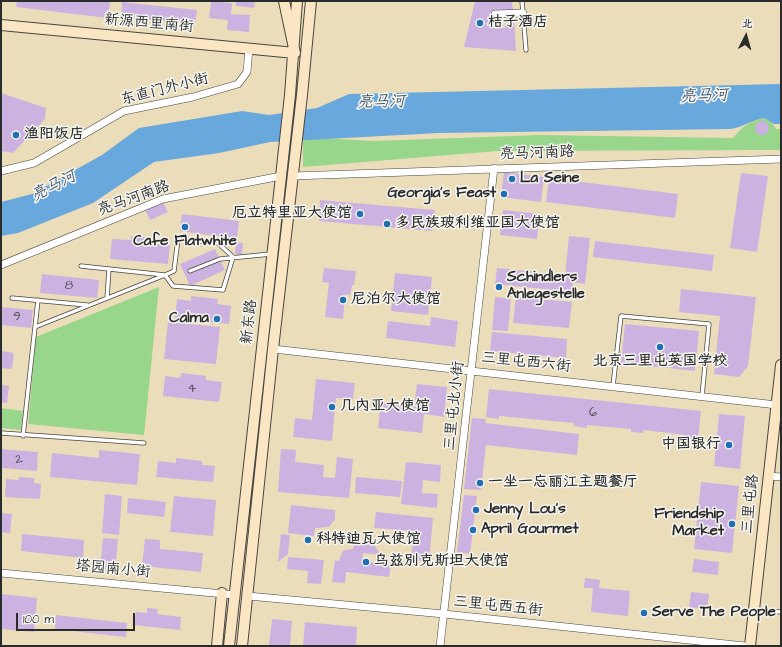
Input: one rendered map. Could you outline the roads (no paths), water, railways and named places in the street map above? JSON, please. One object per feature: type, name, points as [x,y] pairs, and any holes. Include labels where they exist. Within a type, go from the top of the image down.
[{"type":"main road","points":[[284,1],[295,53]]},
{"type":"main road","name":"新东路","points":[[229,646],[295,53],[297,1]]},
{"type":"main road","name":"新东路","points":[[242,646],[273,349],[296,154],[311,1]]},
{"type":"main road","name":"新源西里南街","points":[[1,24],[295,53]]},
{"type":"main road","name":"三里屯路","points":[[750,646],[781,365]]},
{"type":"main road","points":[[217,646],[222,593]]},
{"type":"street","points":[[495,14],[523,13]]},
{"type":"street","name":"东直门外小街","points":[[1,171],[34,163],[124,111],[193,97],[238,84],[247,72],[249,48]]},
{"type":"street","name":"亮马河南路","points":[[293,176],[781,158]]},
{"type":"street","name":"三里屯北小街","points":[[440,646],[494,168]]},
{"type":"street","name":"亮马河南路","points":[[1,265],[163,199],[281,176]]},
{"type":"street","name":"三里屯西六街","points":[[273,349],[777,405]]},
{"type":"street","points":[[769,476],[781,477]]},
{"type":"street","name":"塔园南小街","points":[[1,573],[235,595]]},
{"type":"street","name":"三里屯西五街","points":[[248,596],[444,614],[745,646]]},
{"type":"lane","points":[[522,1],[526,50]]},
{"type":"lane","points":[[35,327],[174,271],[178,238],[218,243],[233,257]]},
{"type":"lane","points":[[190,271],[220,259],[272,254]]},
{"type":"lane","points":[[81,266],[165,275],[173,286],[223,290],[233,257]]},
{"type":"lane","points":[[107,298],[109,269]]},
{"type":"lane","points":[[12,298],[88,306]]},
{"type":"lane","points":[[23,436],[38,300]]},
{"type":"lane","points":[[613,386],[621,316],[709,324],[702,396]]},
{"type":"lane","points":[[1,433],[23,436],[144,443]]},
{"type":"lane","points":[[754,610],[781,612]]},
{"type":"water","name":"亮马河","points":[[781,84],[781,124],[774,124],[765,118],[730,129],[439,133],[270,142],[219,153],[154,162],[93,203],[18,233],[1,236],[1,202],[32,194],[102,155],[139,128],[242,111],[269,115],[317,108],[349,94]]},
{"type":"place","name":"桔子酒店","points":[[480,23]]},
{"type":"place","name":"渔阳饭店","points":[[16,135]]},
{"type":"place","name":"La Seine","points":[[512,179]]},
{"type":"place","name":"Georgia's Feast","points":[[504,194]]},
{"type":"place","name":"厄立特里亚大使馆","points":[[360,214]]},
{"type":"place","name":"多民族玻利维亚国大使馆","points":[[387,224]]},
{"type":"place","name":"Cafe Flatwhite","points":[[185,227]]},
{"type":"place","name":"Schindlers Anlegestelle","points":[[499,287]]},
{"type":"place","name":"尼泊尔大使馆","points":[[343,300]]},
{"type":"place","name":"Calma","points":[[217,319]]},
{"type":"place","name":"北京三里屯英国学校","points":[[660,347]]},
{"type":"place","name":"几内亚大使馆","points":[[332,407]]},
{"type":"place","name":"中国银行","points":[[729,445]]},
{"type":"place","name":"一坐一忘丽江主题餐厅","points":[[480,483]]},
{"type":"place","name":"Jenny Lou's","points":[[476,510]]},
{"type":"place","name":"Friendship Market","points":[[732,524]]},
{"type":"place","name":"April Gourmet","points":[[473,530]]},
{"type":"place","name":"科特迪瓦大使馆","points":[[308,540]]},
{"type":"place","name":"乌兹别克斯坦大使馆","points":[[366,562]]},
{"type":"place","name":"Serve The People","points":[[644,613]]}]
